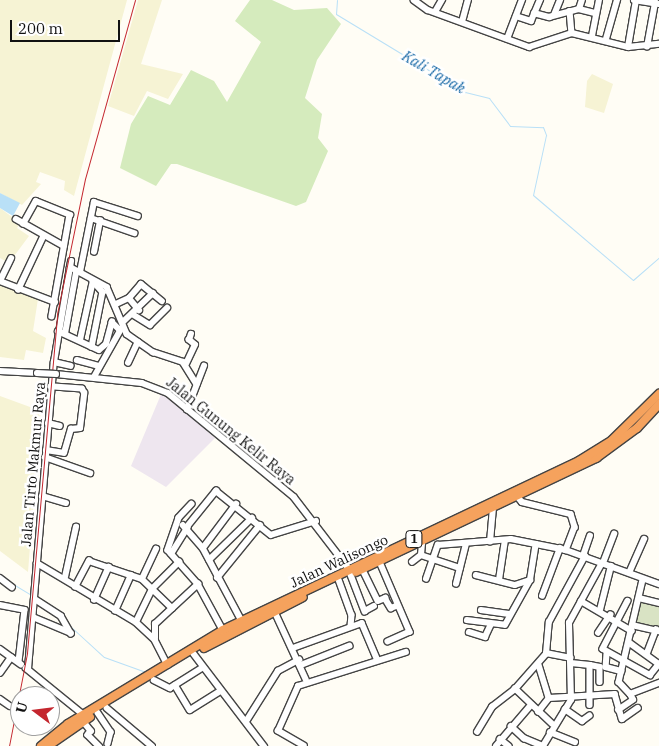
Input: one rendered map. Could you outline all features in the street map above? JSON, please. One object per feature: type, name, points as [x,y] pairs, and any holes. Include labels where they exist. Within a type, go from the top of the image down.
[{"type":"highway","name":"Jalan Walisongo","points":[[105,707],[223,630],[350,572],[579,461],[612,440],[659,394]]},
{"type":"highway","name":"Jalan Walisongo","points":[[136,688],[154,680],[194,654],[339,580],[350,572],[363,570],[422,544],[518,497],[615,446],[659,404]]},
{"type":"highway","name":"1","points":[[41,746],[84,718],[105,707]]},
{"type":"highway","name":"1","points":[[48,746],[84,718],[98,713],[105,707]]},
{"type":"street","points":[[414,0],[435,12],[529,47],[572,32],[606,39],[628,47],[647,47],[659,44]]},
{"type":"street","points":[[435,12],[442,0]]},
{"type":"street","points":[[462,22],[468,0]]},
{"type":"street","points":[[507,39],[522,0]]},
{"type":"street","points":[[516,16],[531,21],[540,0]]},
{"type":"street","points":[[554,15],[560,0]]},
{"type":"street","points":[[579,9],[582,0]]},
{"type":"street","points":[[592,36],[599,0]]},
{"type":"street","points":[[606,39],[617,0]]},
{"type":"street","points":[[628,47],[636,0],[658,3],[647,47]]},
{"type":"street","points":[[534,13],[554,15],[579,9],[595,13]]},
{"type":"street","points":[[570,11],[572,32]]},
{"type":"street","points":[[23,224],[36,201],[70,215],[52,316]]},
{"type":"street","points":[[65,334],[78,272],[96,202],[138,216]]},
{"type":"street","points":[[16,218],[44,237],[64,246]]},
{"type":"street","points":[[91,218],[134,232]]},
{"type":"street","points":[[94,252],[100,221]]},
{"type":"street","points":[[18,290],[44,237]]},
{"type":"street","points":[[11,258],[0,281],[18,290],[54,302]]},
{"type":"street","name":"Jalan Tirto Makmur Raya","points":[[24,666],[33,617],[51,387],[58,331],[70,264],[78,272]]},
{"type":"street","points":[[78,272],[103,284],[124,321],[122,329],[94,377]]},
{"type":"street","points":[[80,340],[93,281],[103,292],[92,348]]},
{"type":"street","points":[[116,304],[129,298],[140,284],[162,301]]},
{"type":"street","points":[[124,321],[134,315],[153,293]]},
{"type":"street","points":[[129,298],[141,307]]},
{"type":"street","points":[[134,315],[150,325],[168,308]]},
{"type":"street","points":[[58,331],[99,350],[106,344],[112,322],[138,342],[186,364],[196,384]]},
{"type":"street","points":[[186,364],[195,344],[189,340],[191,334]]},
{"type":"street","points":[[128,363],[138,342]]},
{"type":"street","points":[[77,360],[100,366]]},
{"type":"street","points":[[54,362],[71,366]]},
{"type":"street","points":[[186,410],[204,366]]},
{"type":"street","name":"Jalan Gunung Kelir Raya","points":[[0,371],[94,377],[151,384],[288,492],[316,521],[350,572],[365,611],[374,606]]},
{"type":"street","points":[[46,450],[61,454],[71,429],[80,428],[82,389],[51,387]]},
{"type":"street","points":[[48,423],[60,426]]},
{"type":"street","points":[[45,457],[90,473]]},
{"type":"street","points":[[172,555],[186,528],[215,491],[236,504],[273,535],[316,521]]},
{"type":"street","points":[[42,496],[66,503]]},
{"type":"street","points":[[518,497],[522,502],[571,514],[575,527],[542,596]]},
{"type":"street","points":[[192,504],[179,518],[180,522],[168,547],[172,555],[198,584],[223,630]]},
{"type":"street","points":[[203,548],[236,504]]},
{"type":"street","points":[[490,542],[493,509]]},
{"type":"street","points":[[209,560],[229,544],[252,518]]},
{"type":"street","points":[[180,522],[203,548],[217,578],[242,621]]},
{"type":"street","points":[[217,578],[260,525]]},
{"type":"street","points":[[65,577],[76,527]]},
{"type":"street","points":[[512,726],[525,739],[543,746],[552,724],[565,708],[571,696],[568,624],[602,563],[614,534]]},
{"type":"street","points":[[477,732],[492,707],[515,689],[539,665],[546,653],[548,622],[584,556],[590,536]]},
{"type":"street","points":[[628,573],[644,539]]},
{"type":"street","points":[[499,580],[505,540]]},
{"type":"street","points":[[426,580],[438,545],[505,540],[563,549],[643,580],[659,584]]},
{"type":"street","points":[[229,544],[238,551]]},
{"type":"street","points":[[412,562],[420,555],[422,544]]},
{"type":"street","points":[[456,584],[466,544]]},
{"type":"street","points":[[467,620],[504,625],[530,580],[536,544]]},
{"type":"street","points":[[142,579],[156,549]]},
{"type":"street","points":[[420,555],[460,568]]},
{"type":"street","points":[[136,622],[152,589],[179,562]]},
{"type":"street","points":[[380,562],[395,588],[396,606],[410,633],[388,642]]},
{"type":"street","points":[[37,563],[65,577],[94,600],[136,622],[155,640],[168,665]]},
{"type":"street","points":[[75,586],[86,563],[109,567],[142,579],[172,608]]},
{"type":"street","points":[[600,610],[611,566]]},
{"type":"street","points":[[94,600],[109,567]]},
{"type":"street","points":[[363,570],[378,601],[385,598],[391,608],[396,606]]},
{"type":"street","points":[[115,611],[131,575]]},
{"type":"street","points":[[476,575],[515,585],[530,580]]},
{"type":"street","points":[[0,578],[12,587]]},
{"type":"street","points":[[339,580],[352,616],[350,626]]},
{"type":"street","points":[[618,710],[633,700],[619,682],[630,642],[643,580]]},
{"type":"street","points":[[155,640],[155,624],[198,584]]},
{"type":"street","points":[[33,617],[71,633],[61,616],[35,597]]},
{"type":"street","points":[[639,598],[659,603]]},
{"type":"street","points":[[581,601],[632,628],[657,630],[647,653]]},
{"type":"street","points":[[628,601],[603,648],[607,654],[624,660],[650,675],[659,664],[647,653],[630,642]]},
{"type":"street","points":[[0,605],[25,610],[24,666]]},
{"type":"street","points":[[481,610],[509,614]]},
{"type":"street","points":[[275,612],[306,679]]},
{"type":"street","points":[[598,633],[610,615]]},
{"type":"street","points":[[293,648],[350,626],[364,624],[377,659]]},
{"type":"street","points":[[469,632],[485,636],[491,624]]},
{"type":"street","points":[[247,720],[278,671],[349,646]]},
{"type":"street","points":[[0,649],[24,666],[84,718],[90,731],[88,734],[99,746]]},
{"type":"street","points":[[304,746],[278,731],[298,686],[306,679],[406,652]]},
{"type":"street","points":[[546,653],[590,666],[600,667],[600,682]]},
{"type":"street","points":[[194,654],[202,668],[220,691],[247,720],[264,746]]},
{"type":"street","points":[[607,654],[606,667],[621,671]]},
{"type":"street","points":[[0,673],[11,657]]},
{"type":"street","points":[[539,665],[549,698]]},
{"type":"street","points":[[590,666],[590,705]]},
{"type":"street","points":[[154,680],[167,688],[202,668]]},
{"type":"street","points":[[630,694],[659,682]]},
{"type":"street","points":[[175,685],[191,710],[220,691]]},
{"type":"street","points":[[515,689],[552,724]]},
{"type":"street","points":[[538,712],[549,698],[615,694],[622,719],[638,708]]},
{"type":"street","points":[[0,699],[10,706]]},
{"type":"street","points":[[496,746],[500,739],[531,705]]},
{"type":"street","points":[[105,707],[152,746]]},
{"type":"street","points":[[565,708],[582,721],[589,716]]},
{"type":"street","points":[[98,713],[111,732],[108,745]]},
{"type":"street","points":[[550,732],[575,742]]},
{"type":"street","points":[[500,739],[509,746]]},
{"type":"shaded area","points":[[0,0],[127,0],[74,196],[64,190],[65,181],[40,172],[36,182],[41,184],[22,205],[0,193]]},
{"type":"shaded area","points":[[138,0],[162,0],[141,64],[183,74],[168,99],[147,91],[134,116],[108,106]]},
{"type":"shaded area","points":[[592,74],[613,84],[604,113],[585,107],[587,81]]},
{"type":"shaded area","points":[[0,208],[20,223],[17,228],[29,236],[9,263],[0,258]]},
{"type":"shaded area","points":[[0,280],[38,299],[33,331],[46,338],[43,353],[26,350],[24,360],[0,357]]},
{"type":"shaded area","points":[[162,392],[215,438],[166,487],[131,466]]},
{"type":"shaded area","points":[[0,396],[41,411],[28,572],[0,551]]},
{"type":"green space","points":[[250,0],[272,0],[294,10],[327,8],[341,24],[317,60],[305,98],[322,114],[318,138],[328,151],[306,202],[296,206],[177,164],[171,164],[156,186],[120,168],[131,124],[148,96],[170,105],[191,70],[214,81],[227,102],[261,42],[235,21]]},
{"type":"green space","points":[[640,599],[659,604],[659,630],[634,624]]},
{"type":"water","points":[[0,193],[20,203],[13,216],[0,208]]},
{"type":"waterway","name":"Kali Tapak","points":[[337,0],[336,14],[465,92],[489,98],[510,126],[543,127],[546,135],[533,195],[633,280],[659,257]]},
{"type":"waterway","points":[[13,584],[33,596]]},
{"type":"waterway","points":[[70,626],[104,657],[146,672]]},
{"type":"railway","points":[[9,746],[27,653],[57,314],[85,179],[135,0]]}]
